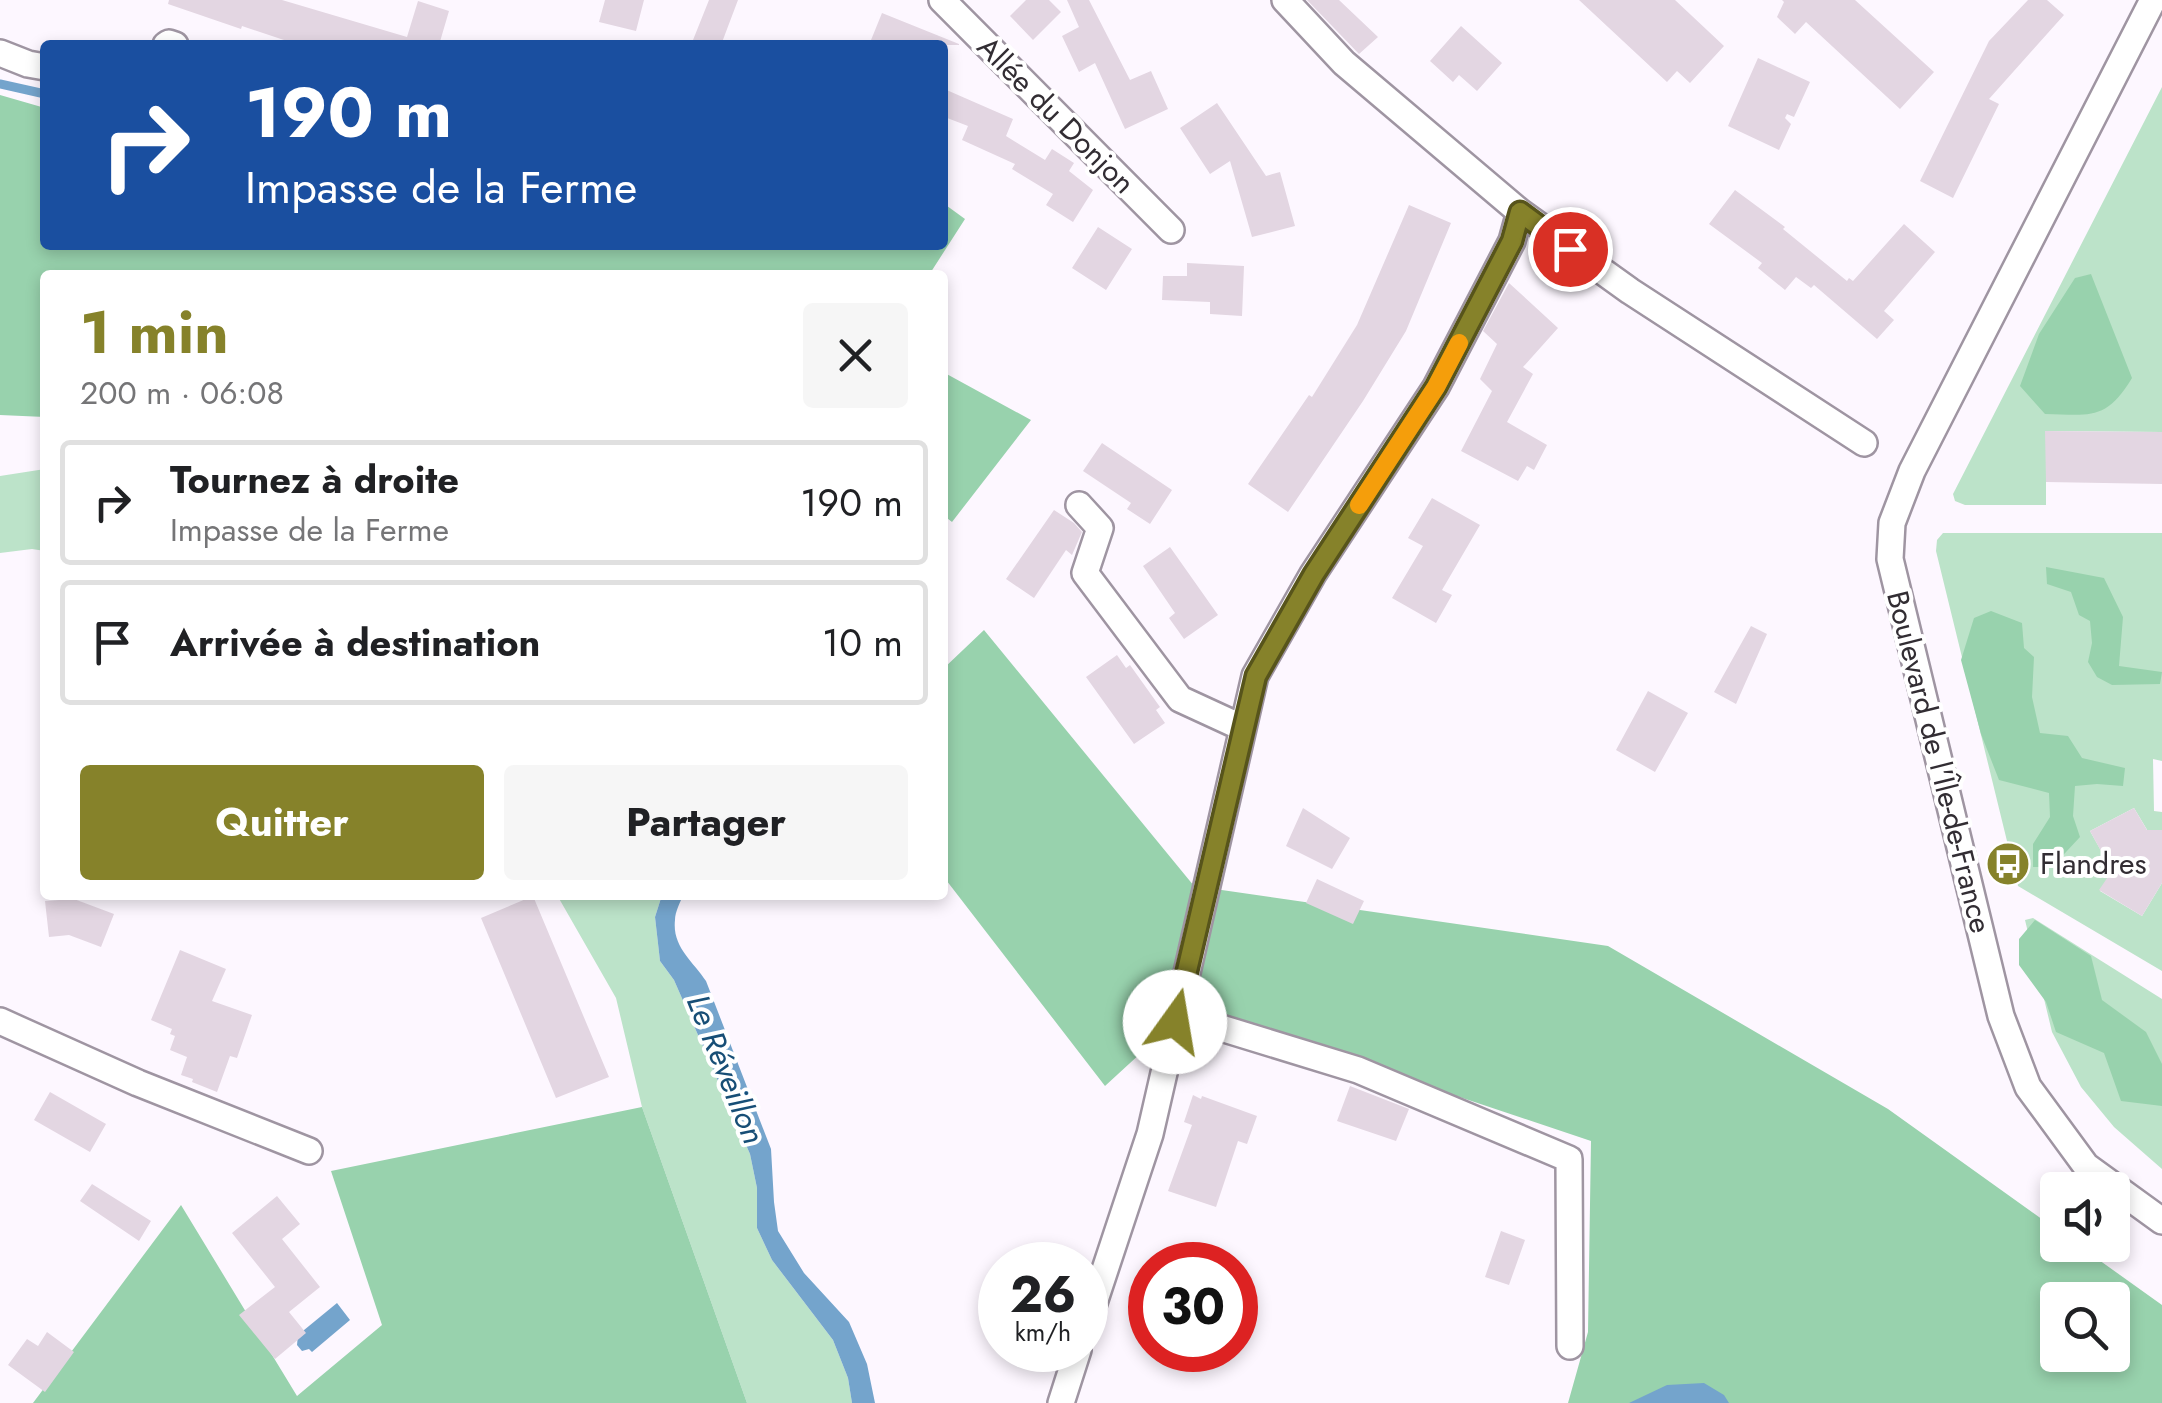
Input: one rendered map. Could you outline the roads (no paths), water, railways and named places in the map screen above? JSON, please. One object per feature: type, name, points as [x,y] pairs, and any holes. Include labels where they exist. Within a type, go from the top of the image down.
[{"type":"street","name":"Allée du Donjon","points":[[942,0],[1171,230]]},
{"type":"street","points":[[1285,0],[1344,62],[1520,212],[1630,292],[1864,444]]},
{"type":"street","name":"Boulevard de l'Île-de-France","points":[[2153,0],[1912,470],[1892,522],[1890,559],[2001,1016],[2028,1087],[2086,1166],[2162,1221]]},
{"type":"street","points":[[0,54],[40,66]]},
{"type":"street","points":[[1108,1261],[1150,1134],[1256,676],[1314,574],[1436,387],[1512,241],[1520,212]]},
{"type":"street","points":[[1080,504],[1100,528],[1085,572],[1180,699],[1243,728]]},
{"type":"street","points":[[0,1021],[309,1152]]},
{"type":"street","points":[[1175,1022],[1208,1024],[1358,1070],[1569,1159],[1570,1346]]},
{"type":"street","points":[[1061,1403],[1071,1372]]},
{"type":"water","name":"Le Réveillon","points":[[660,900],[681,900],[675,917],[677,938],[706,981],[771,1149],[778,1231],[804,1273],[849,1322],[867,1364],[875,1403],[852,1403],[848,1378],[833,1340],[772,1260],[757,1228],[757,1188],[750,1154],[674,980],[660,961],[655,917]]},
{"type":"water","points":[[337,1303],[350,1320],[312,1352],[302,1351],[297,1345],[298,1335]]},
{"type":"water","points":[[1704,1383],[1724,1395],[1729,1403],[1629,1403],[1667,1385]]},
{"type":"waterway","points":[[0,84],[40,93]]},
{"type":"place","name":"Flandres","points":[[2008,864]]}]
